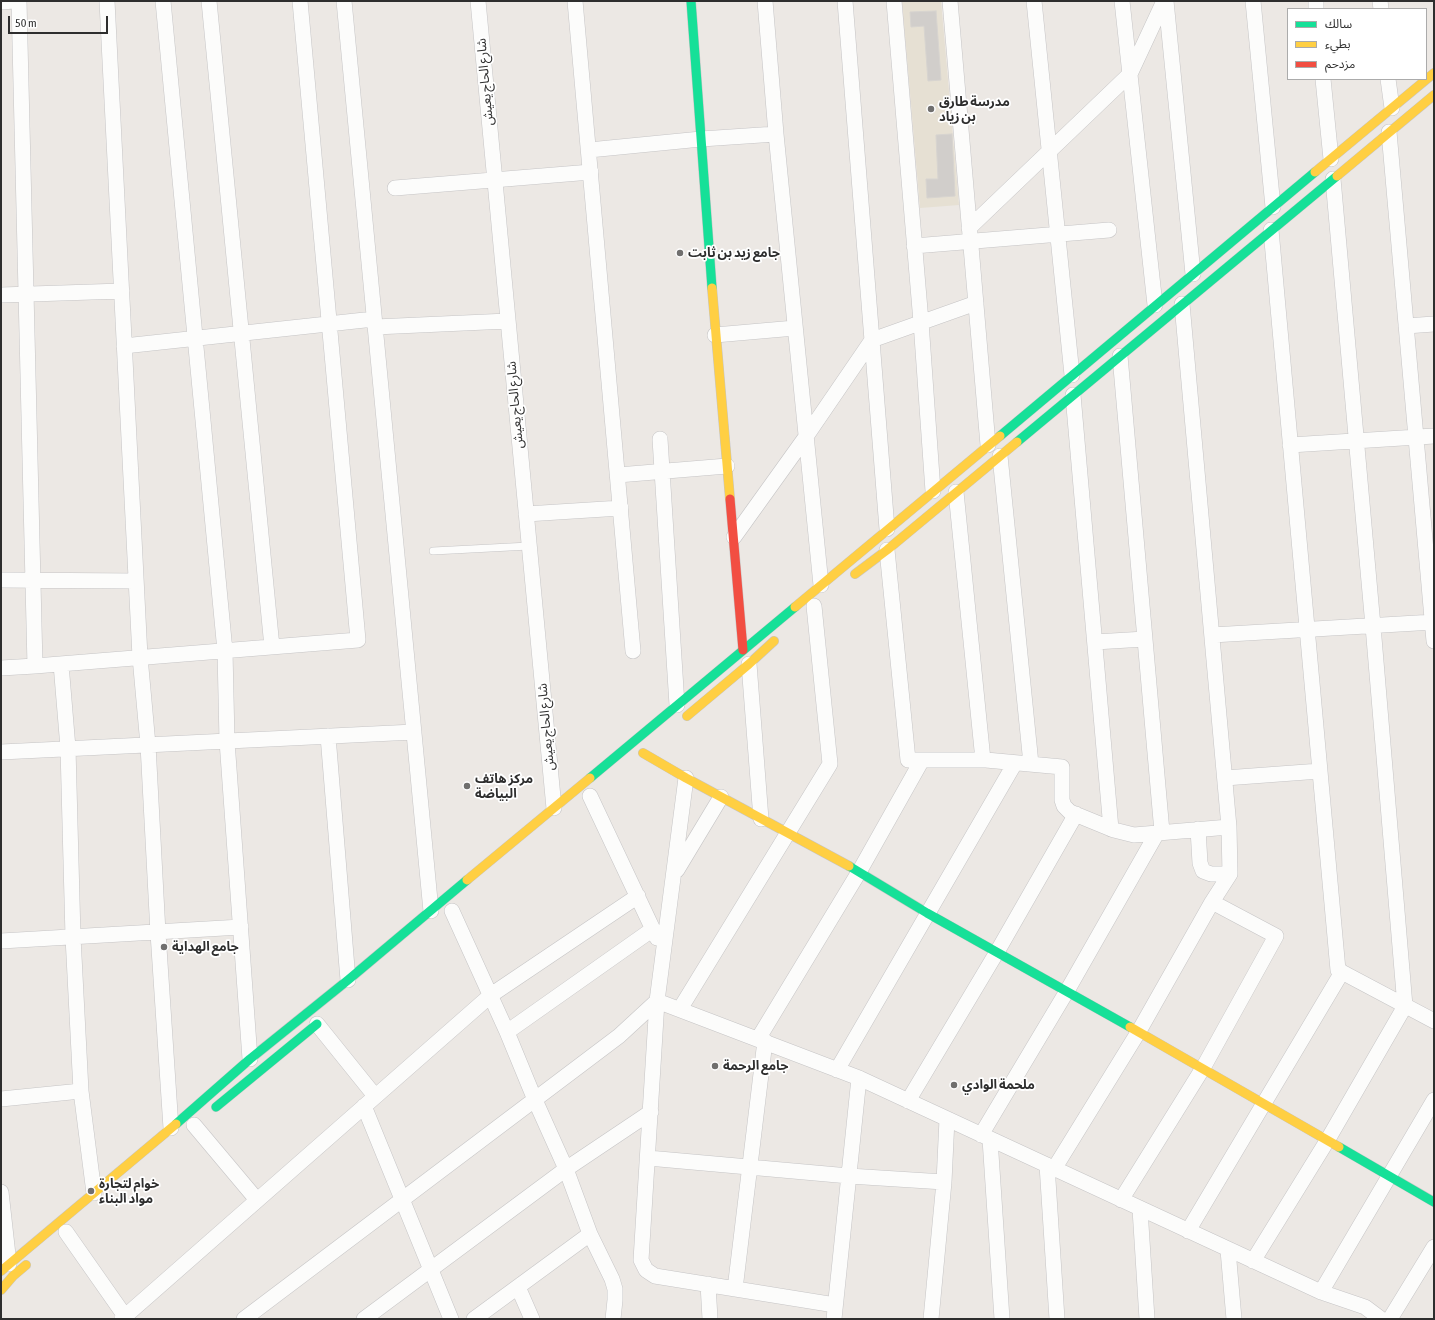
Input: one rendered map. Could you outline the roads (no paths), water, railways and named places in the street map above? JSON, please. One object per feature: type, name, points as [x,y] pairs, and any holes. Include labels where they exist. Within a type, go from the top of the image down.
[{"type":"main road","points":[[691,1],[715,335],[743,650]]},
{"type":"main road","points":[[5,1267],[171,1128],[250,1059],[431,911],[1426,80]]},
{"type":"main road","points":[[850,578],[887,550],[1434,95]]},
{"type":"main road","points":[[678,723],[779,638]]},
{"type":"main road","points":[[643,753],[859,872],[927,913],[1203,1068],[1434,1202]]},
{"type":"main road","points":[[198,1123],[320,1021]]},
{"type":"main road","points":[[1,1290],[13,1276],[31,1261]]},
{"type":"street","points":[[1,2],[14,1]]},
{"type":"street","points":[[19,1],[34,666]]},
{"type":"street","points":[[107,1],[140,658],[148,745],[158,933],[171,1128]]},
{"type":"street","points":[[163,1],[225,651],[227,741],[250,1059]]},
{"type":"street","points":[[209,1],[272,647]]},
{"type":"street","points":[[1,668],[358,640],[300,1]]},
{"type":"street","points":[[344,1],[431,911]]},
{"type":"street","name":"شارع الحاج يعيش","points":[[478,1],[554,808]]},
{"type":"street","points":[[575,1],[633,651]]},
{"type":"street","points":[[765,1],[776,134],[821,585]]},
{"type":"street","points":[[845,1],[887,529]]},
{"type":"street","points":[[894,1],[921,322],[933,491]]},
{"type":"street","points":[[950,1],[988,445]]},
{"type":"street","points":[[1034,1],[1072,375]]},
{"type":"street","points":[[1122,1],[1156,305]]},
{"type":"street","points":[[970,235],[1049,152],[1130,74],[1165,1]]},
{"type":"street","points":[[1165,1],[1193,274]]},
{"type":"street","points":[[1253,1],[1273,207]]},
{"type":"street","points":[[1323,80],[1331,159]]},
{"type":"street","points":[[1388,80],[1392,108]]},
{"type":"street","points":[[1389,132],[1416,436],[1430,551],[1434,641]]},
{"type":"street","points":[[589,150],[701,139],[776,134]]},
{"type":"street","points":[[395,188],[591,172]]},
{"type":"street","points":[[1253,1261],[1327,1141],[1405,1006],[1333,179]]},
{"type":"street","points":[[914,246],[970,235],[1058,234],[1109,230]]},
{"type":"street","points":[[1271,230],[1338,970],[1434,1021]]},
{"type":"street","points":[[1,295],[122,291]]},
{"type":"street","points":[[734,537],[806,438],[872,340],[976,303]]},
{"type":"street","points":[[1057,1319],[1050,1167],[1138,1031],[1212,902],[1230,874],[1229,827],[1225,778],[1182,304]]},
{"type":"street","points":[[124,346],[330,324],[508,321]]},
{"type":"street","points":[[1406,326],[1434,324]]},
{"type":"street","points":[[715,335],[795,328]]},
{"type":"street","points":[[1002,1319],[986,1137],[1067,991],[1159,833],[1145,639],[1120,356]]},
{"type":"street","points":[[1073,395],[1111,829]]},
{"type":"street","points":[[1290,445],[1434,436]]},
{"type":"street","points":[[660,439],[677,705]]},
{"type":"street","points":[[1000,456],[1031,764]]},
{"type":"street","points":[[618,475],[727,466]]},
{"type":"street","points":[[956,492],[983,760]]},
{"type":"street","points":[[526,514],[621,508]]},
{"type":"street","points":[[887,550],[908,760],[983,760],[1062,767],[1062,800],[1064,806],[1070,812],[1111,829],[1134,835],[1229,827]]},
{"type":"street","points":[[1,580],[136,581]]},
{"type":"street","points":[[680,1009],[830,764],[814,606]]},
{"type":"street","points":[[1212,635],[1433,622]]},
{"type":"street","points":[[1095,642],[1145,639]]},
{"type":"street","points":[[61,664],[68,748],[73,937],[81,1091],[94,1193]]},
{"type":"street","points":[[749,664],[761,819]]},
{"type":"street","points":[[1,752],[414,732]]},
{"type":"street","points":[[328,736],[348,980]]},
{"type":"street","points":[[735,1289],[750,1166],[762,1040],[922,760]]},
{"type":"street","points":[[837,1070],[1015,763]]},
{"type":"street","points":[[1225,778],[1320,771]]},
{"type":"street","points":[[686,778],[657,1001],[641,1260],[646,1270],[655,1276],[735,1289],[834,1312],[859,1078]]},
{"type":"street","points":[[590,796],[638,896],[663,953]]},
{"type":"street","points":[[673,876],[721,797]]},
{"type":"street","points":[[908,1101],[997,952],[1076,814]]},
{"type":"street","points":[[1198,829],[1200,863],[1204,871],[1211,874],[1230,874]]},
{"type":"street","points":[[66,1232],[125,1318],[491,995],[638,896]]},
{"type":"street","points":[[1121,1200],[1203,1068],[1276,936],[1212,902]]},
{"type":"street","points":[[452,911],[508,1032],[535,1100],[566,1169],[590,1234],[612,1279],[615,1300],[613,1319]]},
{"type":"street","points":[[1,941],[241,927]]},
{"type":"street","points":[[508,1032],[653,929]]},
{"type":"street","points":[[1188,1231],[1342,972]]},
{"type":"street","points":[[657,1001],[859,1078],[1321,1292],[1362,1313],[1381,1319]]},
{"type":"street","points":[[244,1319],[535,1100],[618,1036],[657,1001]]},
{"type":"street","points":[[320,1021],[370,1101],[403,1199],[451,1319]]},
{"type":"street","points":[[1,1099],[81,1091]]},
{"type":"street","points":[[1321,1292],[1434,1100]]},
{"type":"street","points":[[364,1319],[566,1169],[651,1112]]},
{"type":"street","points":[[932,1319],[944,1182],[947,1119]]},
{"type":"street","points":[[198,1123],[257,1200]]},
{"type":"street","points":[[648,1158],[849,1176],[944,1182]]},
{"type":"street","points":[[1,1192],[5,1267]]},
{"type":"street","points":[[1140,1209],[1147,1319]]},
{"type":"street","points":[[474,1319],[590,1234]]},
{"type":"street","points":[[1390,1319],[1434,1247]]},
{"type":"street","points":[[1228,1250],[1234,1319]]},
{"type":"street","points":[[708,1284],[710,1319]]},
{"type":"street","points":[[518,1287],[532,1319]]},
{"type":"lane","points":[[432,551],[529,546]]},
{"type":"place","name":"مدرسة طارق بن زياد","points":[[931,109]]},
{"type":"place","name":"جامع زيد بن ثابت","points":[[680,253]]},
{"type":"place","name":"مركز هاتف البياضة","points":[[467,786]]},
{"type":"place","name":"جامع الهداية","points":[[164,947]]},
{"type":"place","name":"جامع الرحمة","points":[[715,1066]]},
{"type":"place","name":"ملحمة الوادي","points":[[954,1085]]},
{"type":"place","name":"خوام لتجارة مواد البناء","points":[[91,1191]]}]
